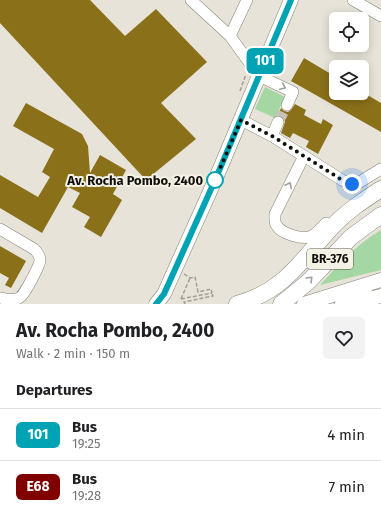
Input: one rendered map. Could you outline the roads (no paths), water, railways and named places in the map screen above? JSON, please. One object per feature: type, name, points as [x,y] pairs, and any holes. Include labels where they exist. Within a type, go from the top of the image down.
[{"type":"highway","name":"BR-376","points":[[237,304],[266,293],[288,277],[332,227],[355,206],[381,189]]},
{"type":"highway","name":"BR-376","points":[[281,304],[308,282],[351,237],[381,215]]},
{"type":"main road","points":[[156,304],[164,294],[178,263],[241,120],[291,0]]},
{"type":"main road","points":[[304,304],[381,280]]},
{"type":"main road","points":[[342,304],[381,284]]},
{"type":"main road","points":[[342,304],[381,296]]},
{"type":"street","points":[[191,0],[230,36],[259,76],[293,92],[287,105]]},
{"type":"street","points":[[230,36],[247,0]]},
{"type":"street","points":[[353,0],[381,16]]},
{"type":"street","points":[[241,120],[272,136],[342,180],[352,184],[358,183],[381,169]]},
{"type":"street","points":[[272,136],[278,122]]},
{"type":"street","points":[[304,156],[275,214],[277,226],[287,234],[298,237],[309,237],[317,232],[335,214],[346,207],[355,206]]},
{"type":"street","points":[[0,229],[34,249],[38,253],[40,260],[25,292],[19,298],[10,300],[0,298]]},
{"type":"tunnel","points":[[278,122],[287,105]]},
{"type":"place","name":"Av. Rocha Pombo, 2400","points":[[215,180]]}]
